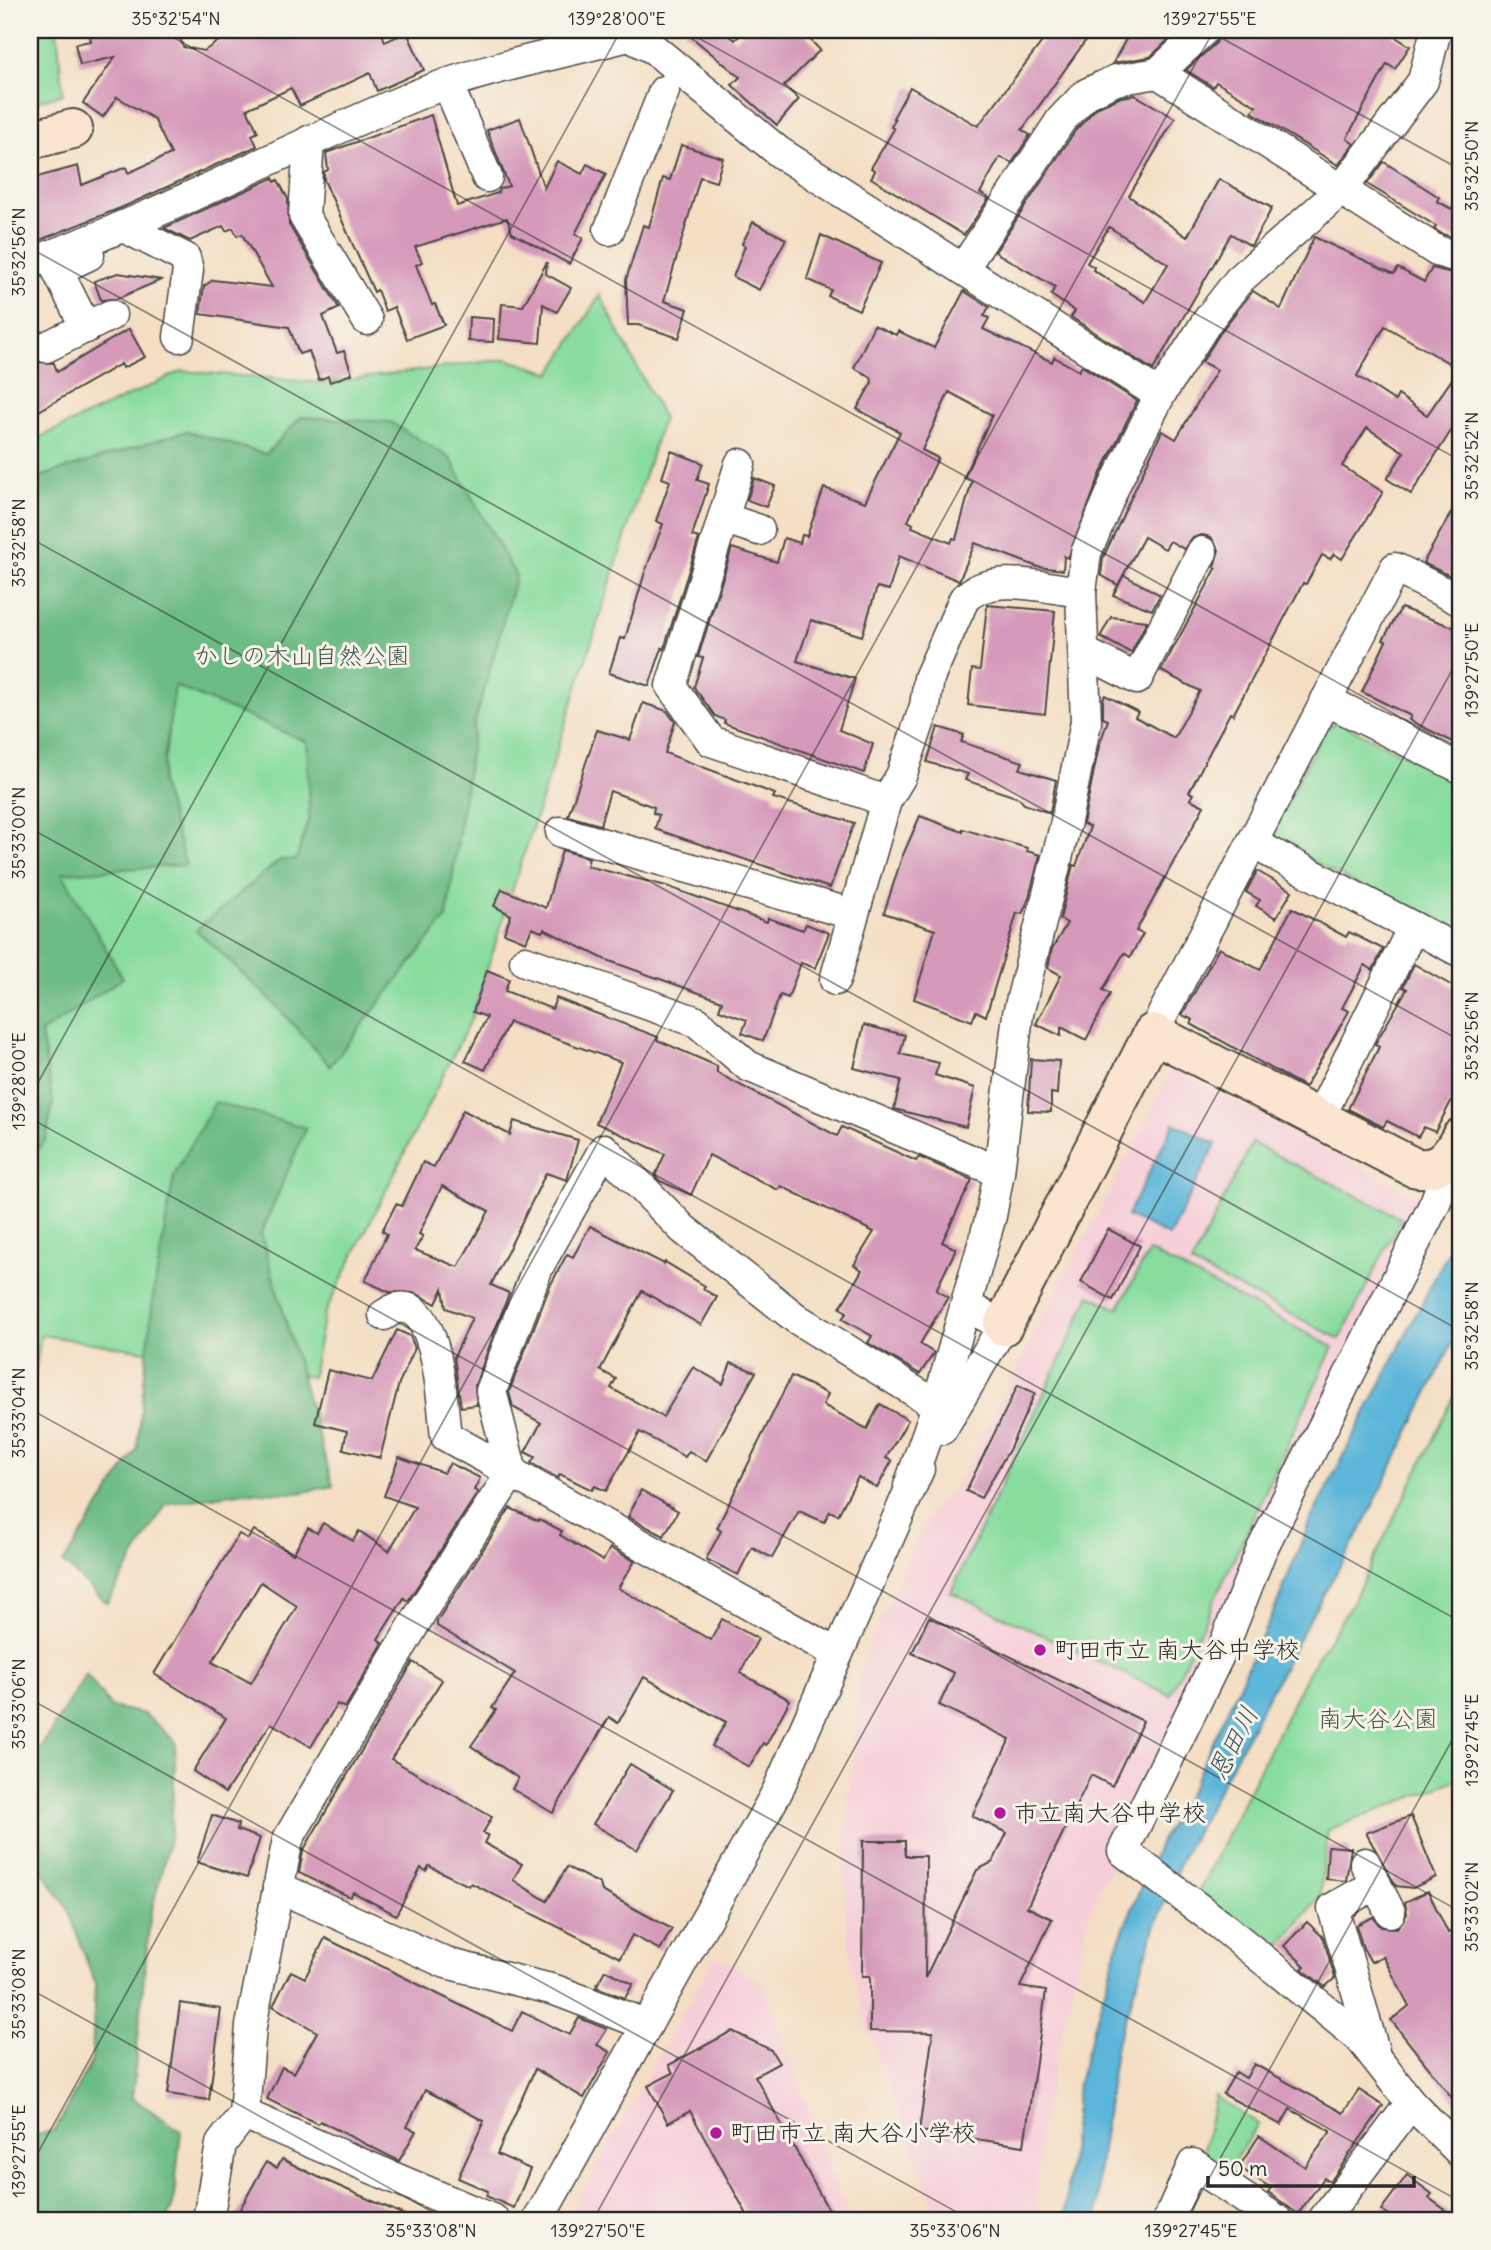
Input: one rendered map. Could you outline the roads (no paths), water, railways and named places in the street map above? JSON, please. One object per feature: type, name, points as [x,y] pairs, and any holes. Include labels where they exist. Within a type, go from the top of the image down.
[{"type":"street","points":[[963,269],[1061,120],[1086,94],[1116,80],[1158,73],[1204,30]]},
{"type":"street","points":[[944,1410],[999,1172],[1018,1014],[1065,826],[1086,722],[1081,592],[1086,553],[1117,480],[1160,395],[1224,298],[1342,189],[1423,81],[1436,30]]},
{"type":"street","points":[[30,262],[113,231],[309,141],[448,85],[629,33],[653,49],[779,152],[1160,395]]},
{"type":"street","points":[[1158,73],[1437,251],[1461,258]]},
{"type":"street","points":[[448,85],[487,177]]},
{"type":"street","points":[[609,230],[664,91]]},
{"type":"street","points":[[30,140],[73,130]]},
{"type":"street","points":[[309,141],[304,215],[368,320]]},
{"type":"street","points":[[46,347],[99,321],[57,270],[108,247],[113,231]]},
{"type":"street","points":[[113,231],[184,258],[188,270],[179,337]]},
{"type":"street","points":[[740,464],[671,686],[711,741],[886,801]]},
{"type":"street","points":[[723,518],[759,530]]},
{"type":"street","points":[[1084,652],[1137,679],[1186,564]]},
{"type":"street","points":[[538,2220],[777,1792],[944,1410],[1003,1326],[1395,568],[1461,601]]},
{"type":"street","points":[[835,980],[886,801],[901,776],[925,706],[929,678],[964,598],[974,590],[994,583],[1081,592]]},
{"type":"street","points":[[1326,700],[1461,768]]},
{"type":"street","points":[[561,832],[852,914]]},
{"type":"street","points":[[1252,844],[1461,951]]},
{"type":"street","points":[[1319,1119],[1413,927]]},
{"type":"street","points":[[525,961],[698,1022],[748,1066],[999,1172]]},
{"type":"street","points":[[1153,1033],[1413,1167],[1427,1170],[1440,1165],[1457,1145]]},
{"type":"street","points":[[1457,1145],[1435,1203],[1261,1551],[1225,1643],[1123,1851],[1179,1892],[1360,2038],[1411,2103],[1461,2153]]},
{"type":"street","points":[[208,2220],[220,2144],[244,2114],[251,2026],[288,1839],[425,1606],[512,1472],[491,1391],[538,1267],[604,1149],[683,1229],[797,1319],[944,1410]]},
{"type":"street","points":[[967,1306],[1003,1326]]},
{"type":"street","points":[[384,1315],[398,1307],[413,1310],[426,1324],[433,1343],[446,1436],[836,1653]]},
{"type":"street","points":[[1375,2055],[1333,1908],[1370,1874],[1390,1912]]},
{"type":"street","points":[[278,1888],[446,1963],[555,1990],[647,2025]]},
{"type":"street","points":[[1323,2220],[1411,2103]]},
{"type":"street","points":[[244,2114],[494,2220]]},
{"type":"street","points":[[1168,2220],[1193,2164],[1277,2220]]},
{"type":"water","points":[[1174,1123],[1216,1144],[1169,1236],[1127,1216]]},
{"type":"water","name":"恩田川","points":[[1461,1227],[1461,1325],[1363,1526],[1307,1623],[1182,1858],[1155,1927],[1115,2049],[1098,2173],[1097,2220],[1064,2220],[1078,2083],[1119,1940],[1159,1844],[1191,1789],[1276,1606],[1309,1523]]},
{"type":"place","name":"町田市立 南大谷中学校","points":[[1040,1650]]},
{"type":"place","name":"市立南大谷中学校","points":[[1000,1813]]},
{"type":"place","name":"町田市立 南大谷小学校","points":[[716,2133]]},
{"type":"park label","name":"かしの木山自然公園","points":[[302,656]]},
{"type":"park label","name":"南大谷公園","points":[[1378,1719]]}]
